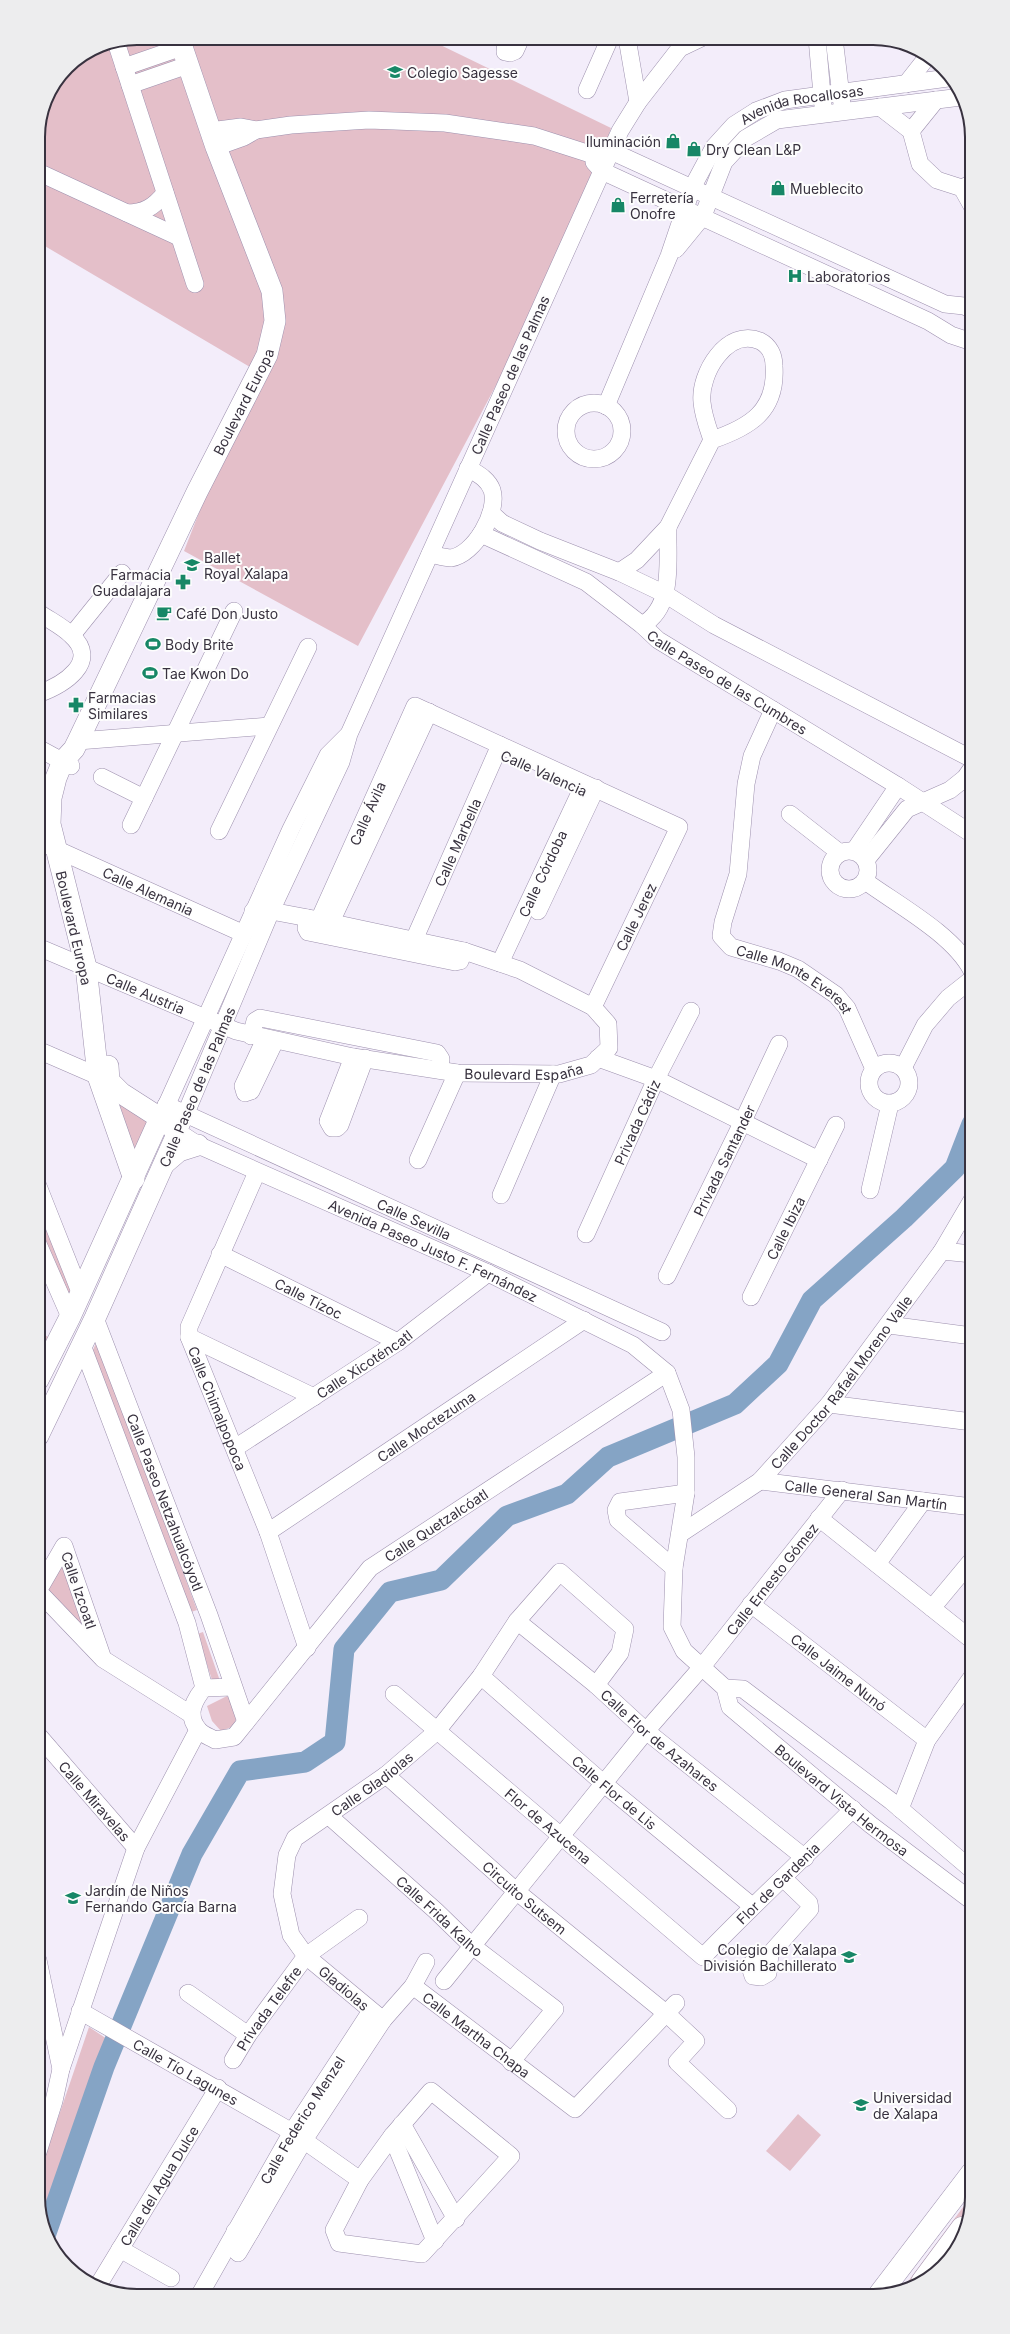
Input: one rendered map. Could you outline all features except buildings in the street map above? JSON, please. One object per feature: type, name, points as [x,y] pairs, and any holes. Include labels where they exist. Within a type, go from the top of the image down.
[{"type":"highway","points":[[884,2288],[965,2182]]},
{"type":"highway","points":[[934,2266],[957,2235]]},
{"type":"main road","name":"Boulevard Europa","points":[[134,1179],[104,1079],[92,970],[52,847],[59,823],[60,800],[71,754],[197,492],[268,355],[275,321],[272,292],[213,139],[183,50]]},
{"type":"main road","points":[[104,1079],[121,1093],[163,1111]]},
{"type":"main road","name":"Avenida Paseo Justo F. Fernández","points":[[163,1111],[182,1123]]},
{"type":"main road","name":"Calle Paseo de las Palmas","points":[[45,1366],[70,1317],[80,1292],[134,1179],[163,1111]]},
{"type":"main road","name":"Calle Paseo de las Palmas","points":[[45,1422],[95,1318],[182,1123]]},
{"type":"main road","points":[[164,1163],[179,1151],[198,1145]]},
{"type":"street","points":[[506,45],[505,52],[510,53],[515,51],[518,45]]},
{"type":"street","points":[[587,90],[607,45]]},
{"type":"street","points":[[628,45],[638,102]]},
{"type":"street","name":"Calle Paseo de las Palmas","points":[[182,1123],[271,912],[341,762],[349,734],[620,131],[638,102],[680,48],[686,45]]},
{"type":"street","points":[[819,45],[832,94],[843,112]]},
{"type":"street","points":[[822,114],[832,94],[834,45]]},
{"type":"street","points":[[118,47],[195,284]]},
{"type":"street","points":[[124,66],[183,50]]},
{"type":"street","points":[[130,85],[183,50]]},
{"type":"street","points":[[906,84],[924,61]]},
{"type":"street","name":"Avenida Rocallosas","points":[[670,256],[692,188],[714,147],[734,125],[756,111],[785,100],[944,79]]},
{"type":"street","name":"Avenida Rocallosas","points":[[703,216],[724,162],[746,138],[777,120],[957,98]]},
{"type":"street","points":[[911,131],[936,100]]},
{"type":"street","points":[[880,107],[911,131],[920,164],[937,180],[965,186]]},
{"type":"street","points":[[213,139],[244,137],[256,130],[291,125],[369,120],[445,123],[534,136],[587,153],[611,151],[945,304],[965,306]]},
{"type":"street","points":[[587,153],[602,170],[937,326],[951,335],[965,340]]},
{"type":"street","points":[[45,175],[179,237]]},
{"type":"street","points":[[127,213],[138,213],[149,209],[165,193]]},
{"type":"street","points":[[606,406],[670,256],[703,216]]},
{"type":"street","points":[[937,326],[945,304]]},
{"type":"street","points":[[619,572],[636,560],[668,527],[712,440],[740,430],[763,411],[771,398],[775,378],[774,358],[768,347],[760,341],[746,339],[733,342],[718,357],[708,372],[703,386],[702,401],[705,421],[712,440]]},
{"type":"street","points":[[430,554],[450,558],[467,552],[482,534],[491,513],[492,491],[484,477],[468,468]]},
{"type":"street","points":[[491,513],[502,522],[540,541],[619,572],[665,594],[714,625],[965,755]]},
{"type":"street","points":[[642,625],[658,613],[665,594],[668,527]]},
{"type":"street","name":"Calle Paseo de las Cumbres","points":[[482,534],[586,582],[642,625],[658,640],[898,786],[965,830]]},
{"type":"street","points":[[532,557],[540,541]]},
{"type":"street","points":[[72,635],[122,573]]},
{"type":"street","points":[[131,824],[234,611]]},
{"type":"street","points":[[45,617],[72,635],[82,648],[82,664],[65,680],[45,690]]},
{"type":"street","points":[[219,830],[308,647]]},
{"type":"street","name":"Calle Monte Everest","points":[[773,710],[752,756],[746,784],[738,874],[723,922],[722,936],[731,947],[779,961],[798,969],[836,995],[847,1008],[874,1069]]},
{"type":"street","name":"Calle Valencia","points":[[421,712],[673,829]]},
{"type":"street","name":"Calle Ávila","points":[[319,920],[361,842],[421,712]]},
{"type":"street","points":[[45,749],[71,754],[176,733],[269,726]]},
{"type":"street","name":"Calle Paseo de las Palmas","points":[[163,1111],[242,933],[291,829],[328,755],[349,734]]},
{"type":"street","name":"Calle Marbella","points":[[419,941],[503,751]]},
{"type":"street","points":[[102,777],[144,798]]},
{"type":"street","points":[[790,814],[853,855],[869,870],[865,881],[854,889],[840,888],[835,883],[830,870],[835,857],[853,855],[907,809],[950,790],[965,778]]},
{"type":"street","points":[[853,855],[898,786]]},
{"type":"street","name":"Calle Córdoba","points":[[506,965],[589,790]]},
{"type":"street","name":"Calle Jerez","points":[[589,1005],[673,829]]},
{"type":"street","name":"Calle Alemania","points":[[52,847],[242,933]]},
{"type":"street","points":[[865,881],[954,944],[965,959]]},
{"type":"street","name":"Boulevard España","points":[[204,1018],[222,1026],[264,1039],[359,1058],[457,1073],[554,1074],[591,1065],[608,1048],[608,1024],[589,1005],[506,965],[464,951],[419,941],[319,920],[271,912],[253,911]]},
{"type":"street","points":[[319,920],[306,928],[308,932],[455,962],[460,961],[464,951]]},
{"type":"street","name":"Calle Austria","points":[[45,950],[204,1018]]},
{"type":"street","points":[[903,1068],[924,1025],[948,998],[965,985]]},
{"type":"street","name":"Privada Cádiz","points":[[586,1234],[656,1079],[690,1011]]},
{"type":"street","points":[[264,1039],[255,1021],[260,1018],[437,1053],[441,1059],[440,1070]]},
{"type":"street","name":"Privada Santander","points":[[666,1276],[743,1121],[779,1044]]},
{"type":"street","points":[[45,1053],[104,1079]]},
{"type":"street","points":[[598,1058],[656,1079],[819,1160]]},
{"type":"street","points":[[885,1063],[891,1063],[903,1068],[909,1080],[909,1087],[902,1099],[890,1104],[877,1100],[872,1095],[868,1082],[874,1069],[885,1063]]},
{"type":"street","points":[[418,1160],[457,1073]]},
{"type":"street","points":[[502,1195],[554,1074]]},
{"type":"street","points":[[870,1190],[890,1104]]},
{"type":"street","name":"Avenida Paseo Justo F. Fernández","points":[[182,1123],[198,1145],[488,1273],[633,1345],[667,1373],[681,1410],[686,1457],[686,1494],[674,1568],[672,1626],[684,1651],[701,1668]]},
{"type":"street","name":"Calle Sevilla","points":[[182,1123],[662,1332]]},
{"type":"street","name":"Calle Ibiza","points":[[751,1298],[836,1125]]},
{"type":"street","name":"Calle Chimalpopoca","points":[[257,1172],[189,1327],[189,1337],[268,1532],[307,1648]]},
{"type":"street","points":[[45,1204],[80,1292]]},
{"type":"street","name":"Calle Doctor Rafaél Moreno Valle","points":[[680,1534],[760,1481],[829,1404],[942,1250],[965,1212]]},
{"type":"street","points":[[942,1250],[965,1253]]},
{"type":"street","name":"Calle Tízoc","points":[[220,1254],[398,1342]]},
{"type":"street","points":[[45,1266],[70,1317]]},
{"type":"street","name":"Calle Xicoténcatl","points":[[235,1448],[398,1342],[488,1273]]},
{"type":"street","name":"Calle Paseo Netzahualcóyotl","points":[[95,1318],[209,1615],[233,1687]]},
{"type":"street","name":"Calle Moctezuma","points":[[268,1532],[584,1320]]},
{"type":"street","points":[[633,1345],[638,1321]]},
{"type":"street","points":[[888,1325],[965,1335]]},
{"type":"street","points":[[189,1337],[314,1397]]},
{"type":"street","name":"Calle Paseo Netzahualcóyotl","points":[[82,1345],[187,1623],[204,1688]]},
{"type":"street","name":"Calle Quetzalcóatl","points":[[246,1722],[370,1568],[667,1373]]},
{"type":"street","points":[[829,1404],[965,1421]]},
{"type":"street","name":"Calle General San Martín","points":[[760,1481],[965,1506]]},
{"type":"street","name":"Calle Ernesto Gómez","points":[[444,1981],[471,1945],[562,1837],[603,1783],[701,1668],[842,1490]]},
{"type":"street","points":[[674,1568],[618,1520],[616,1510],[620,1502],[686,1494]]},
{"type":"street","points":[[877,1564],[923,1501]]},
{"type":"street","points":[[819,1518],[965,1634]]},
{"type":"street","name":"Calle Izcoatl","points":[[45,1579],[64,1546],[103,1659]]},
{"type":"street","points":[[932,1608],[965,1568]]},
{"type":"street","points":[[517,1621],[560,1572],[625,1629],[620,1653],[596,1685]]},
{"type":"street","name":"Calle Izcoatl","points":[[45,1598],[103,1659],[195,1722]]},
{"type":"street","name":"Calle Jaime Nunó","points":[[751,1604],[927,1740]]},
{"type":"street","points":[[187,1623],[209,1615]]},
{"type":"street","name":"Calle Gladiolas","points":[[306,1956],[291,1935],[285,1914],[282,1894],[286,1855],[295,1838],[329,1816],[386,1775],[436,1732],[481,1676],[517,1621]]},
{"type":"street","name":"Calle Flor de Azahares","points":[[517,1621],[596,1685],[646,1731],[805,1858]]},
{"type":"street","points":[[701,1668],[725,1688]]},
{"type":"street","name":"Calle Flor de Lis","points":[[481,1676],[603,1783],[752,1906]]},
{"type":"street","points":[[45,2130],[54,2101],[61,2069],[136,1848],[195,1722],[194,1700],[204,1688],[233,1687],[246,1722],[234,1737],[215,1740],[195,1722]]},
{"type":"street","points":[[900,1809],[927,1740],[965,1687]]},
{"type":"street","name":"Boulevard Vista Hermosa","points":[[965,1864],[900,1809],[743,1689],[725,1688],[730,1707],[853,1809],[965,1896]]},
{"type":"street","name":"Flor de Azucena","points":[[394,1694],[436,1732],[704,1957]]},
{"type":"street","name":"Calle Miravelas","points":[[45,1743],[136,1848]]},
{"type":"street","name":"Circuito Sutsem","points":[[386,1775],[516,1891],[672,2009],[696,2041],[677,2062],[728,2110]]},
{"type":"street","name":"Flor de Gardenia","points":[[704,1957],[752,1906],[805,1858],[853,1809]]},
{"type":"street","name":"Calle Frida Kalho","points":[[329,1816],[436,1911],[471,1945],[555,2009],[512,2062]]},
{"type":"street","points":[[770,1954],[810,1910],[809,1903],[783,1878]]},
{"type":"street","name":"Privada Telefre","points":[[233,2060],[248,2035],[306,1956],[359,1918]]},
{"type":"street","name":"Gladiolas","points":[[306,1956],[377,2015]]},
{"type":"street","points":[[413,1986],[426,1962]]},
{"type":"street","name":"Calle Martha Chapa","points":[[377,2015],[413,1986],[575,2109],[672,2009]]},
{"type":"street","points":[[45,1993],[61,2069]]},
{"type":"street","points":[[188,1993],[248,2035]]},
{"type":"street","name":"Calle Tío Lagunes","points":[[80,2012],[218,2088],[298,2136],[360,2180]]},
{"type":"street","name":"Calle Federico Menzel","points":[[204,2289],[243,2231],[298,2136],[377,2015]]},
{"type":"street","name":"Calle del Agua Dulce","points":[[100,2282],[218,2088]]},
{"type":"street","points":[[431,2091],[511,2156],[456,2219],[422,2254],[339,2243],[334,2230],[360,2180],[397,2130],[431,2091]]},
{"type":"street","points":[[397,2130],[456,2219]]},
{"type":"street","points":[[397,2130],[435,2241]]},
{"type":"street","name":"Calle Federico Menzel","points":[[238,2253],[243,2231]]},
{"type":"street","points":[[120,2249],[171,2278]]},
{"type":"shaded area","points":[[131,45],[440,45],[611,128],[587,200],[549,285],[358,646],[184,551],[255,370],[45,246],[45,131],[48,113],[57,91],[64,81],[81,64],[91,57],[113,48]]},
{"type":"shaded area","points":[[116,1101],[147,1117],[149,1124],[135,1157]]},
{"type":"shaded area","points":[[45,1221],[72,1289],[67,1298],[45,1242]]},
{"type":"shaded area","points":[[45,1335],[55,1341],[45,1362]]},
{"type":"shaded area","points":[[97,1341],[197,1610],[188,1613],[92,1352]]},
{"type":"shaded area","points":[[61,1560],[89,1636],[45,1589],[45,1586]]},
{"type":"shaded area","points":[[203,1632],[220,1681],[213,1683],[197,1634]]},
{"type":"shaded area","points":[[227,1696],[235,1706],[237,1713],[234,1726],[221,1731],[212,1721],[207,1706]]},
{"type":"shaded area","points":[[89,2027],[110,2041],[48,2219],[45,2203],[45,2156]]},
{"type":"shaded area","points":[[798,2114],[821,2135],[790,2171],[766,2151]]},
{"type":"shaded area","points":[[964,2205],[960,2227],[926,2272],[907,2282]]},
{"type":"waterway","points":[[49,2224],[104,2067],[192,1854],[240,1771],[305,1762],[335,1742],[344,1649],[390,1592],[441,1580],[507,1516],[567,1494],[608,1457],[735,1404],[778,1364],[812,1300],[904,1218],[955,1168],[965,1142]]},
{"type":"place","name":"Colegio Sagesse","points":[[395,72]]},
{"type":"place","name":"Iluminación","points":[[673,141]]},
{"type":"place","name":"Dry Clean L&P","points":[[694,149]]},
{"type":"place","name":"Mueblecito","points":[[778,188]]},
{"type":"place","name":"Ferretería Onofre","points":[[618,205]]},
{"type":"place","name":"Laboratorios","points":[[795,276]]},
{"type":"place","name":"Ballet Royal Xalapa","points":[[192,565]]},
{"type":"place","name":"Farmacia Guadalajara","points":[[183,582]]},
{"type":"place","name":"Café Don Justo","points":[[164,613]]},
{"type":"place","name":"Body Brite","points":[[153,644]]},
{"type":"place","name":"Tae Kwon Do","points":[[150,673]]},
{"type":"place","name":"Farmacias Similares","points":[[76,705]]},
{"type":"place","name":"Jardín de Niños Fernando García Barna","points":[[73,1898]]},
{"type":"place","name":"Colegio de Xalapa División Bachillerato","points":[[849,1957]]},
{"type":"place","name":"Universidad de Xalapa","points":[[861,2105]]}]
